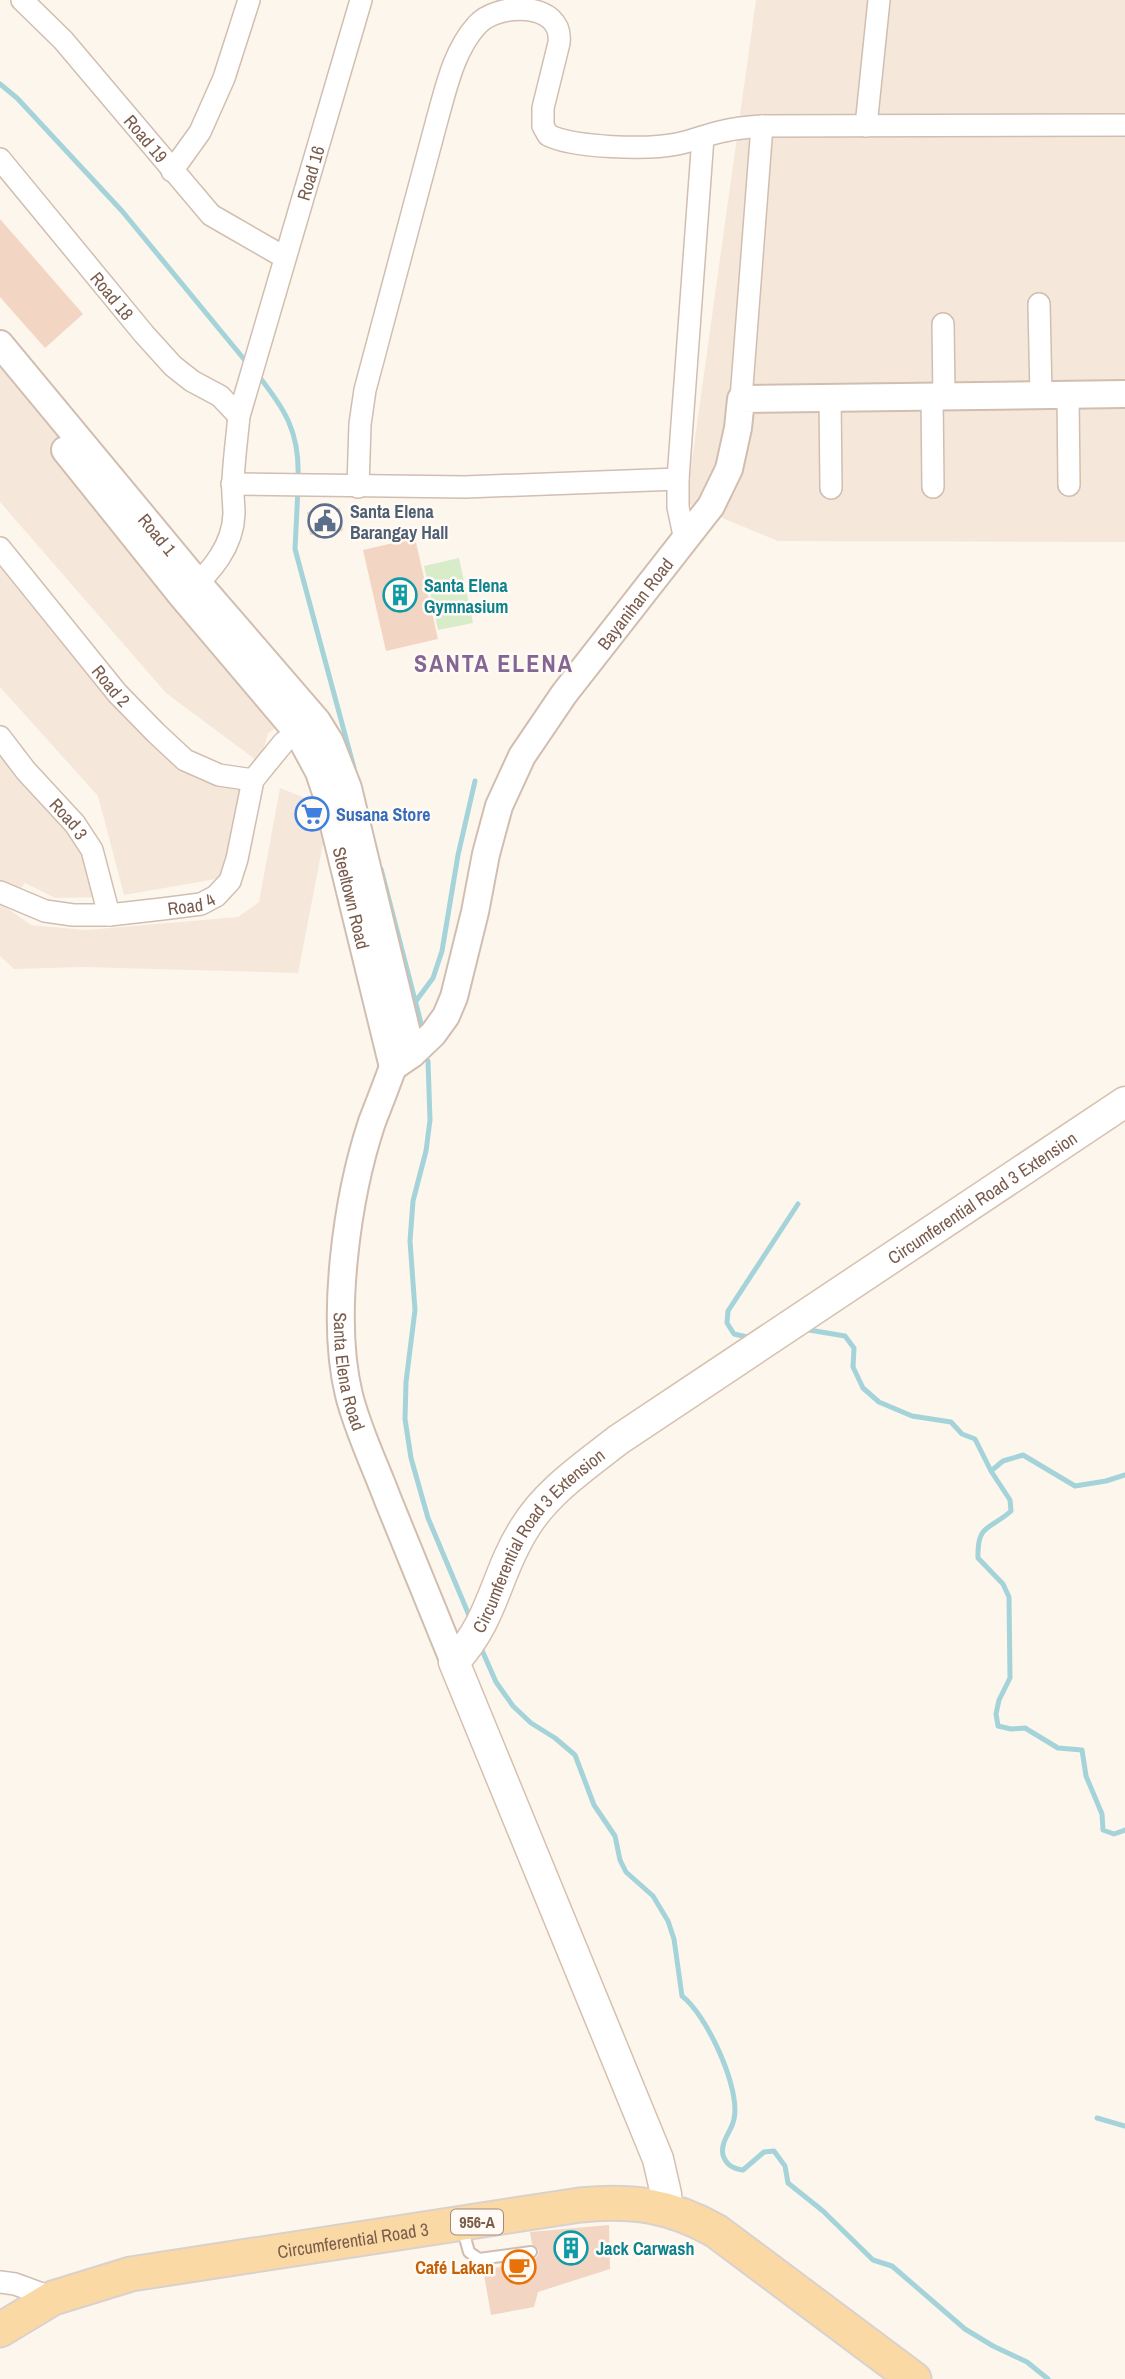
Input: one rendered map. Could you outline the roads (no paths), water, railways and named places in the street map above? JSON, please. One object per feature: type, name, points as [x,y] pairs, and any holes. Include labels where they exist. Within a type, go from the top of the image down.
[{"type":"main road","name":"Circumferential Road 3 Extension","points":[[454,1662],[480,1630],[509,1555],[525,1527],[546,1500],[574,1475],[618,1440],[1125,1102]]},
{"type":"main road","points":[[454,1662],[658,2159],[667,2209]]},
{"type":"main road","name":"Circumferential Road 3","points":[[0,2330],[53,2298],[131,2274],[462,2225],[545,2210],[609,2203],[667,2209],[692,2217],[716,2231],[914,2379]]},
{"type":"street","name":"Road 19","points":[[22,0],[63,40],[211,215],[284,257]]},
{"type":"street","points":[[172,172],[200,132],[224,78],[249,0]]},
{"type":"street","name":"Road 16","points":[[190,589],[221,555],[230,536],[234,515],[232,484],[239,416],[361,0]]},
{"type":"street","points":[[866,126],[880,0]]},
{"type":"street","points":[[358,487],[360,424],[365,390],[449,80],[471,32],[489,15],[523,10],[552,17],[557,24],[559,43],[542,117],[548,135],[558,140],[659,147],[738,128],[762,126],[1125,125]]},
{"type":"street","name":"Bayanihan Road","points":[[403,1061],[433,1034],[446,1016],[454,997],[499,806],[522,756],[564,694],[685,540],[722,488],[738,428],[762,126]]},
{"type":"street","points":[[685,540],[678,507],[678,479],[703,136]]},
{"type":"street","name":"Road 18","points":[[0,159],[159,350],[192,381],[220,396],[239,416]]},
{"type":"street","points":[[1039,304],[1041,395]]},
{"type":"street","points":[[933,487],[943,324]]},
{"type":"street","name":"Road 1","points":[[0,344],[190,589]]},
{"type":"street","name":"Road 1","points":[[0,369],[307,727]]},
{"type":"street","points":[[741,399],[1125,394]]},
{"type":"street","points":[[1068,395],[1069,485]]},
{"type":"street","points":[[830,398],[831,488]]},
{"type":"street","points":[[232,484],[358,487],[565,485],[678,479]]},
{"type":"street","name":"Road 2","points":[[0,548],[117,693],[185,760],[219,775],[253,780]]},
{"type":"street","name":"Steeltown Road","points":[[307,727],[330,742],[348,788],[403,1061]]},
{"type":"street","name":"Road 4","points":[[0,892],[45,911],[73,915],[109,915],[201,904],[216,896],[230,881],[253,780],[284,742],[307,727]]},
{"type":"street","name":"Road 3","points":[[0,737],[26,771],[75,824],[92,850],[109,915]]},
{"type":"street","name":"Santa Elena Road","points":[[403,1061],[372,1122],[353,1201],[344,1262],[341,1351],[349,1395],[365,1442],[454,1662]]},
{"type":"street","points":[[0,2282],[15,2284],[53,2298]]},
{"type":"lane","points":[[462,2225],[469,2252],[479,2259],[531,2252]]},
{"type":"waterway","points":[[0,84],[17,98],[122,211],[248,364]]},
{"type":"waterway","points":[[257,374],[289,422],[296,448],[298,479]]},
{"type":"waterway","points":[[298,488],[295,549],[354,768]]},
{"type":"waterway","points":[[416,1001],[433,978],[442,951],[458,855],[475,781]]},
{"type":"waterway","points":[[381,869],[422,1027]]},
{"type":"waterway","points":[[428,1061],[430,1120],[426,1151],[413,1201],[410,1241],[415,1310],[406,1382],[405,1419],[411,1458],[428,1518],[471,1620]]},
{"type":"waterway","points":[[752,1335],[747,1337],[734,1334],[727,1323],[728,1311],[798,1204]]},
{"type":"waterway","points":[[803,1329],[845,1336],[854,1348],[853,1367],[863,1388],[879,1402],[912,1416],[951,1422],[962,1434],[975,1439],[1010,1500],[1011,1511],[982,1533],[978,1547],[978,1558],[1003,1584],[1009,1597],[1010,1678],[999,1700],[996,1714],[998,1726],[1025,1728],[1058,1748],[1082,1750],[1086,1776],[1102,1814],[1103,1830],[1114,1834],[1125,1830]]},
{"type":"waterway","points":[[991,1471],[1003,1461],[1023,1455],[1075,1486],[1125,1475]]},
{"type":"waterway","points":[[481,1648],[496,1682],[513,1706],[531,1723],[575,1755],[594,1805],[615,1836],[620,1860],[626,1872],[653,1896],[668,1921],[674,1939],[682,1996],[701,2018],[711,2035],[732,2089],[734,2119],[723,2150],[728,2164],[743,2170],[764,2152],[774,2151],[785,2166],[788,2183],[823,2211],[873,2260],[892,2266],[965,2329],[1027,2362],[1048,2379]]},
{"type":"waterway","points":[[1097,2118],[1125,2126]]},
{"type":"place","name":"Santa Elena Barangay Hall","points":[[325,521]]},
{"type":"place","name":"Santa Elena Gymnasium","points":[[400,595]]},
{"type":"place","name":"Susana Store","points":[[312,814]]},
{"type":"place","name":"Jack Carwash","points":[[571,2248]]},
{"type":"place","name":"Café Lakan","points":[[519,2267]]},
{"type":"district","name":"SANTA ELENA","points":[[494,663]]}]
